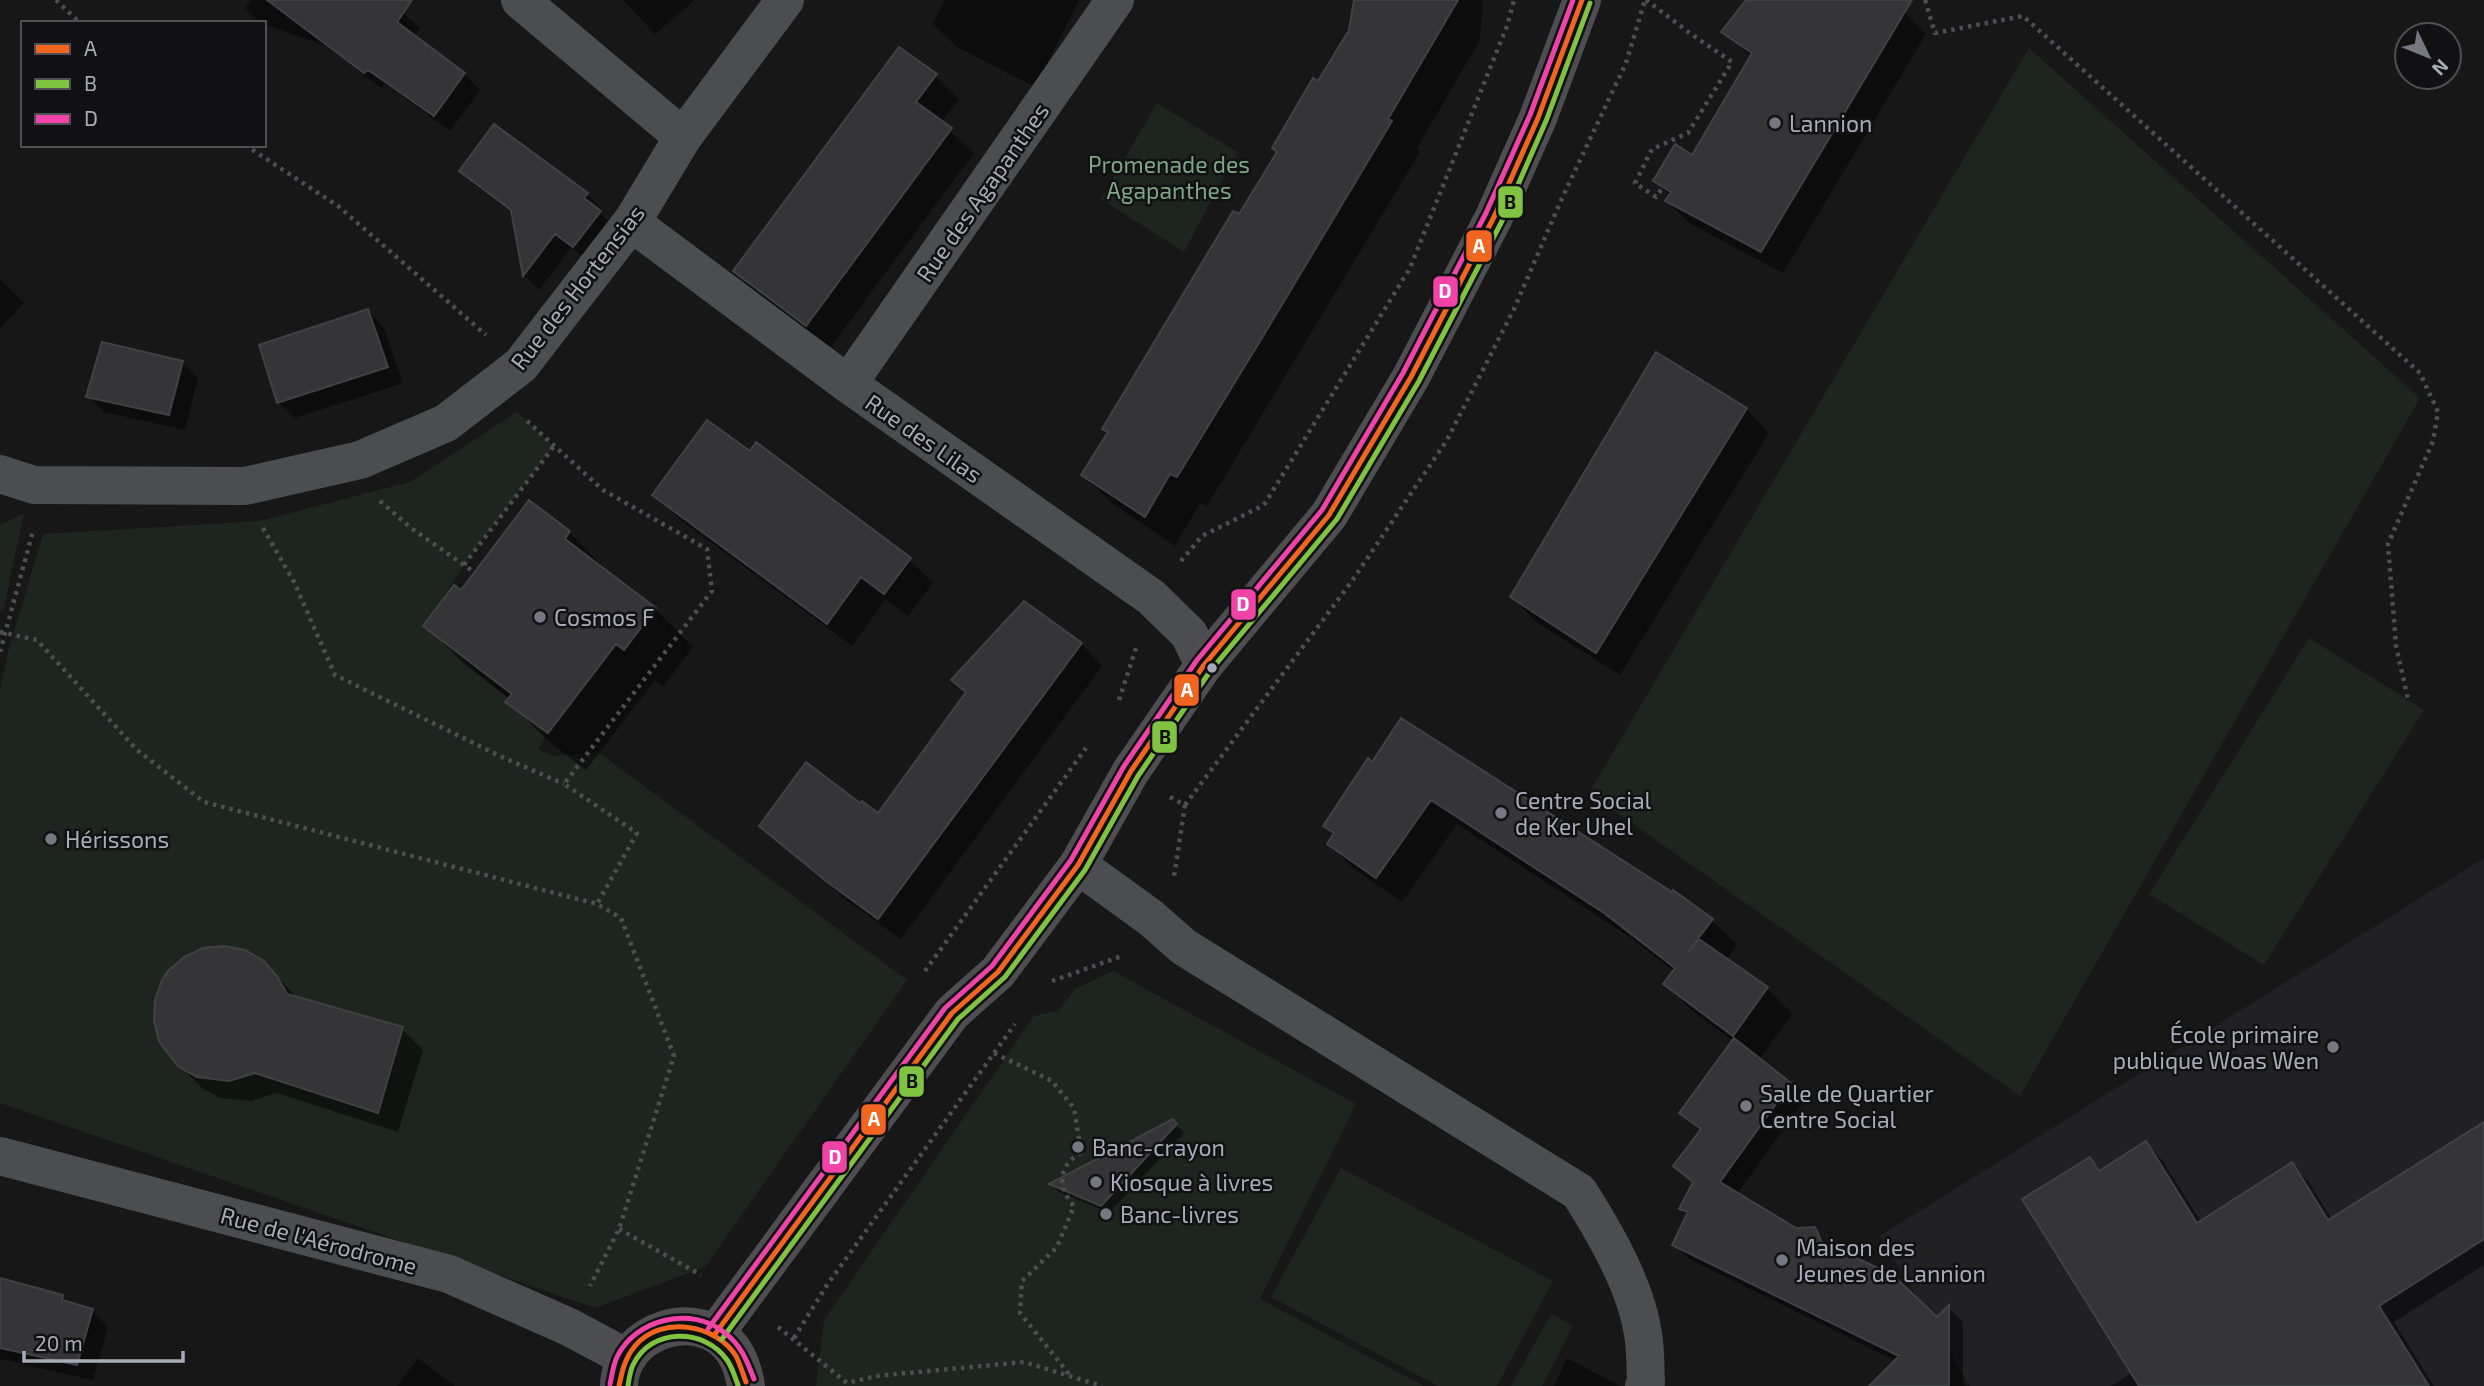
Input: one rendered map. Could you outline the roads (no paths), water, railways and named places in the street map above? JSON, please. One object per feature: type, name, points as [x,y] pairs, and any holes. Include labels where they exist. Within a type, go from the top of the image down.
[{"type":"main road","points":[[715,1334],[952,1013],[998,972],[1078,866],[1131,771],[1204,665],[1329,515],[1411,377],[1494,217],[1538,118],[1582,0]]},
{"type":"main road","points":[[623,1372],[640,1342],[656,1331],[676,1326],[696,1327],[715,1334],[731,1348],[742,1366],[746,1386]]},
{"type":"street","points":[[520,0],[683,137]]},
{"type":"street","name":"Rue des Hortensias","points":[[0,474],[34,485],[245,486],[360,460],[446,422],[521,365],[633,219],[683,137],[785,0]]},
{"type":"street","name":"Rue des Agapanthes","points":[[848,384],[1115,0]]},
{"type":"street","name":"Rue des Lilas","points":[[633,219],[644,232],[848,384],[1151,597],[1189,634],[1204,665]]},
{"type":"street","points":[[1078,866],[1151,918],[1184,947],[1579,1192],[1606,1234],[1627,1281],[1643,1332],[1644,1386]]},
{"type":"street","name":"Rue de l'Aérodrome","points":[[0,1156],[449,1274],[569,1328],[623,1372]]},
{"type":"place","name":"Lannion","points":[[1775,123]]},
{"type":"place","name":"Cosmos F","points":[[540,617]]},
{"type":"place","name":"Centre Social de Ker Uhel","points":[[1501,813]]},
{"type":"place","name":"Hérissons","points":[[51,839]]},
{"type":"place","name":"École primaire publique Woas Wen","points":[[2333,1047]]},
{"type":"place","name":"Salle de Quartier Centre Social","points":[[1746,1106]]},
{"type":"place","name":"Banc-crayon","points":[[1078,1147]]},
{"type":"place","name":"Kiosque à livres","points":[[1096,1182]]},
{"type":"place","name":"Banc-livres","points":[[1106,1214]]},
{"type":"place","name":"Maison des Jeunes de Lannion","points":[[1782,1260]]},
{"type":"park label","name":"Promenade des Agapanthes","points":[[1169,177]]}]
